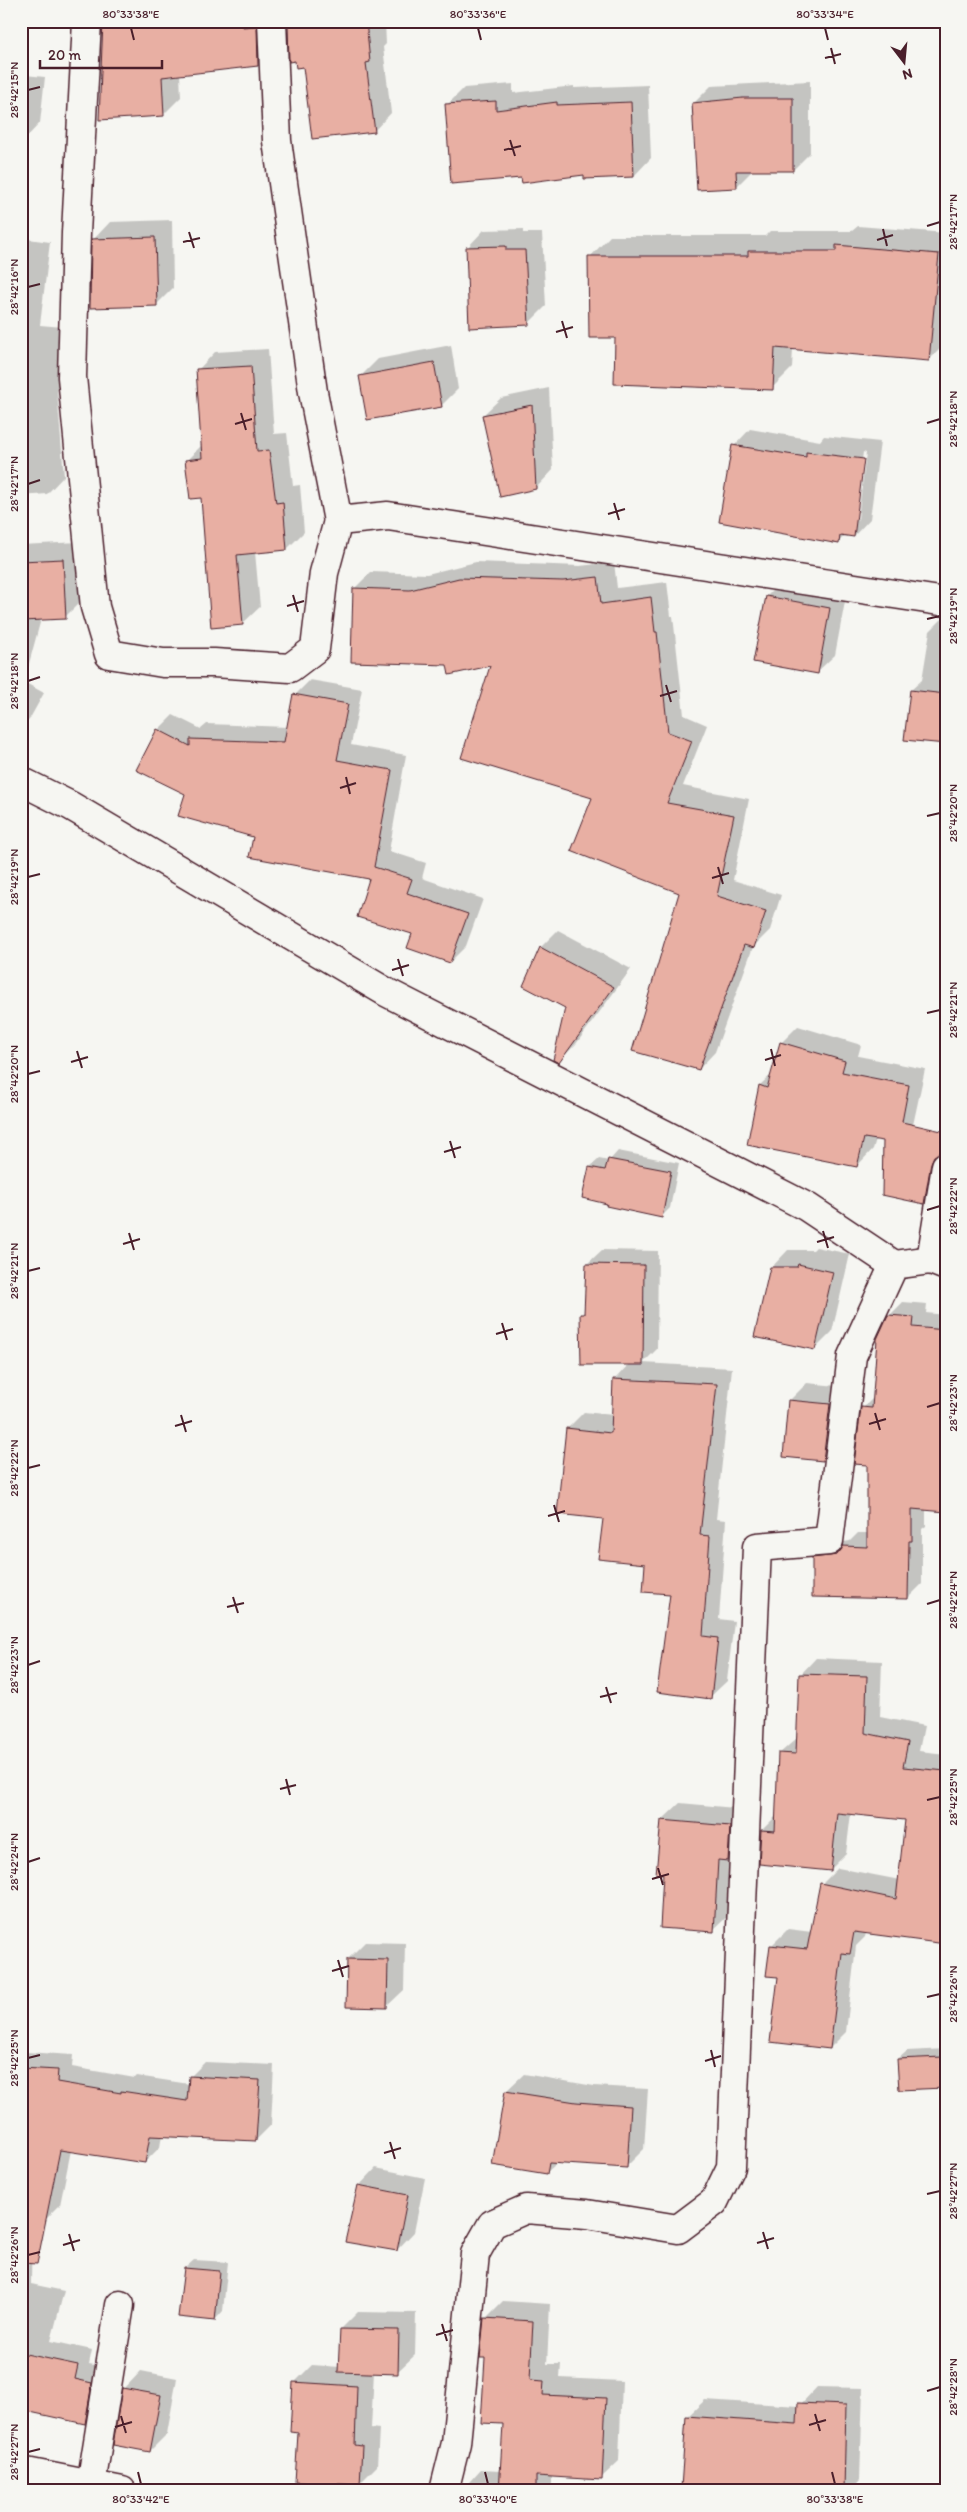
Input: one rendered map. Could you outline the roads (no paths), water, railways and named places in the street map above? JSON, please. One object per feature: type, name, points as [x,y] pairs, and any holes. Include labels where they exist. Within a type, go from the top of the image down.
[{"type":"street","points":[[87,21],[76,233],[72,377],[95,607],[110,654],[163,663],[214,663],[290,668],[315,649],[324,573],[338,521],[314,392],[277,142],[272,21]]},
{"type":"street","points":[[338,521],[388,516],[946,602]]},
{"type":"street","points":[[21,781],[71,806],[386,992],[807,1208],[894,1265],[938,1263],[946,1166]]},
{"type":"street","points":[[444,2491],[456,2443],[475,2254],[492,2224],[526,2209],[588,2214],[678,2230],[714,2202],[731,2167],[757,1547],[828,1541],[852,1356],[894,1265]]},
{"type":"street","points":[[92,2485],[120,2305]]},
{"type":"street","points":[[21,2472],[122,2491]]}]
